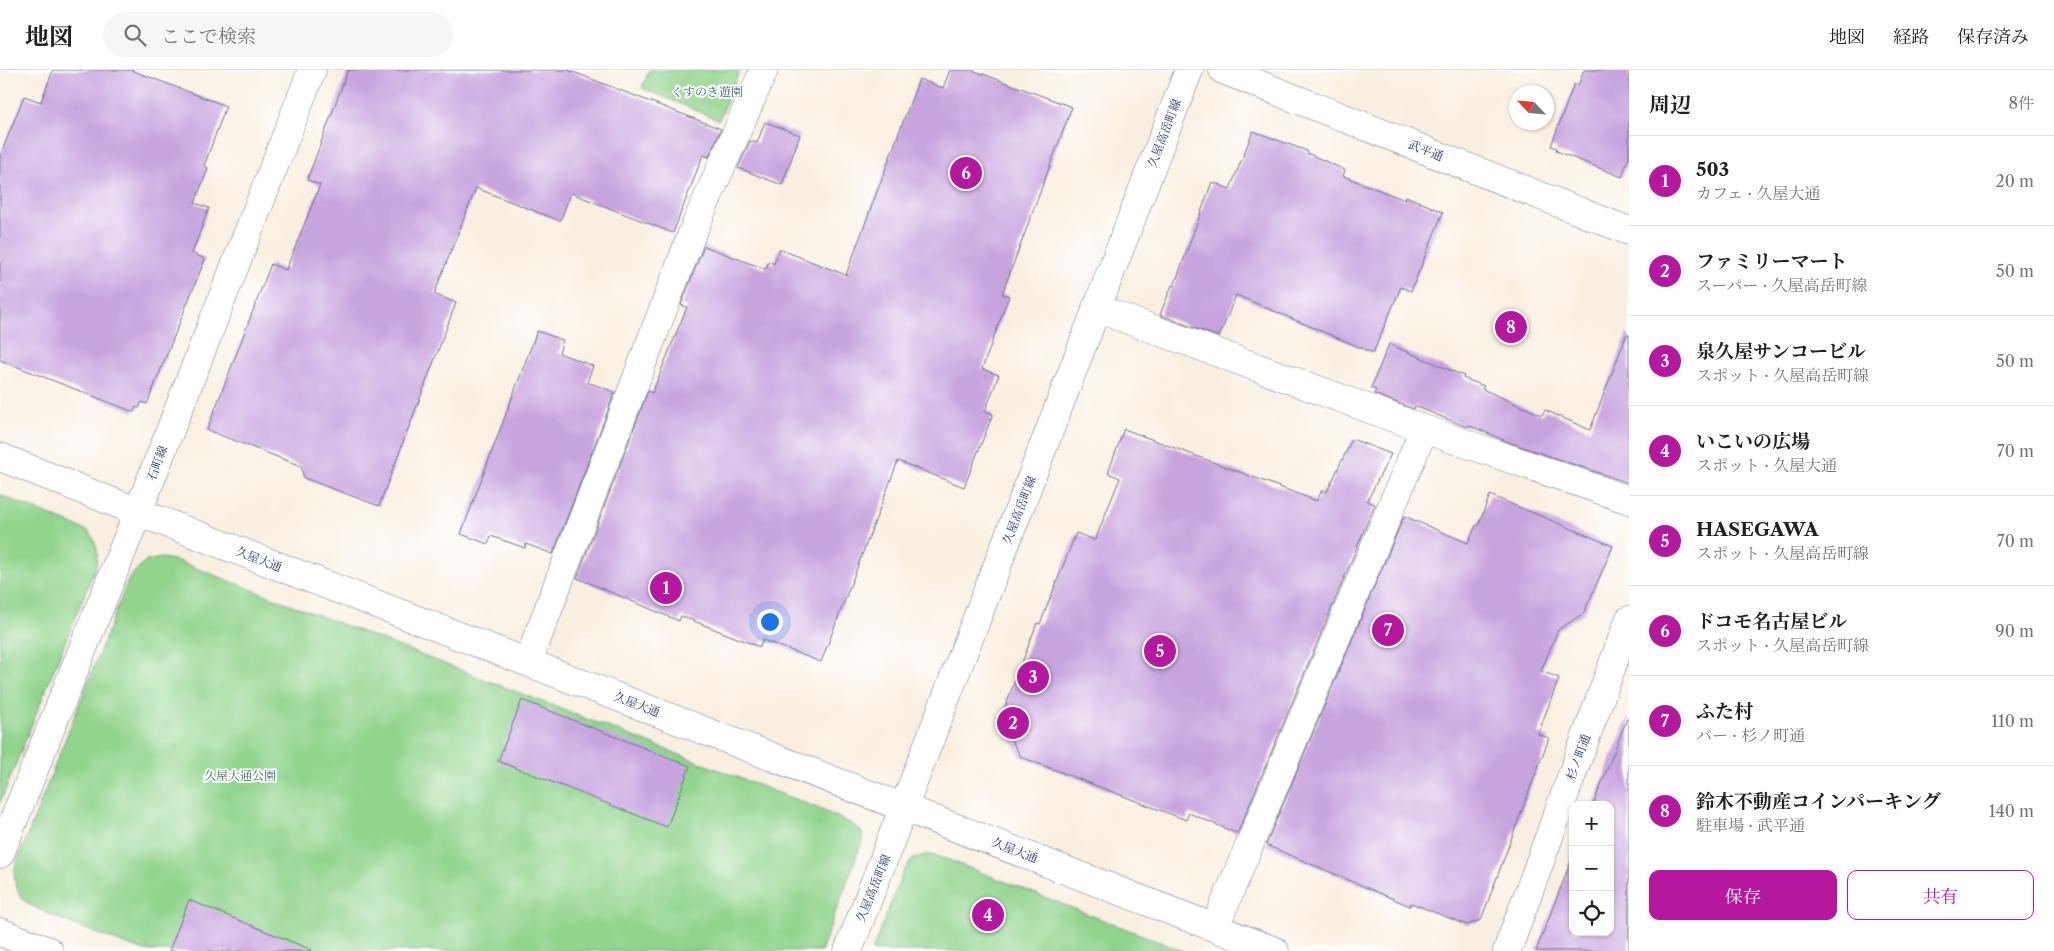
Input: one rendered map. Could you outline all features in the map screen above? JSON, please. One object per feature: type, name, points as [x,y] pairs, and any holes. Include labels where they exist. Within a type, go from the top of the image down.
[{"type":"street","name":"石町線","points":[[0,854],[138,512],[312,70]]},
{"type":"street","points":[[528,662],[693,231],[764,70]]},
{"type":"street","name":"久屋高岳町線","points":[[848,951],[905,808],[1189,70]]},
{"type":"street","name":"武平通","points":[[1223,70],[1629,231]]},
{"type":"street","points":[[1096,308],[1424,429],[1629,500]]},
{"type":"street","points":[[1215,927],[1424,429]]},
{"type":"street","name":"久屋大通","points":[[0,457],[1275,951]]},
{"type":"street","name":"杉ノ町通","points":[[1507,951],[1629,620]]},
{"type":"street","points":[[0,932],[49,951]]},
{"type":"green space","name":"くすのき遊園","points":[[649,70],[740,70],[719,120],[642,88]]},
{"type":"green space","points":[[0,495],[88,531],[95,543],[97,556],[96,566],[0,803]]},
{"type":"green space","name":"久屋大通公園","points":[[162,558],[178,561],[815,807],[852,824],[862,832],[862,842],[821,951],[144,951],[60,919],[30,905],[20,895],[15,880],[15,867],[129,578],[145,561]]},
{"type":"green space","points":[[927,854],[949,860],[1183,951],[872,951],[904,870],[913,859]]},
{"type":"building","points":[[53,70],[131,70],[226,106],[204,166],[208,168],[195,203],[209,208],[192,253],[205,259],[147,404],[142,402],[139,408],[136,407],[134,412],[0,360],[0,156],[24,96],[41,102]]},
{"type":"building","points":[[348,70],[568,70],[721,129],[709,157],[703,155],[673,233],[571,193],[560,221],[476,188],[434,294],[456,303],[379,506],[304,478],[301,466],[207,430],[271,264],[286,270],[320,185],[307,180]]},
{"type":"building","points":[[950,70],[972,70],[1072,107],[1002,294],[1009,296],[982,369],[999,375],[985,411],[993,414],[964,487],[898,461],[821,662],[763,640],[760,647],[681,616],[679,621],[577,578],[648,391],[652,393],[687,307],[681,305],[704,246],[765,269],[769,261],[774,264],[779,249],[846,275],[919,79],[943,88]]},
{"type":"building","points":[[1584,70],[1629,70],[1629,157],[1622,177],[1556,151],[1557,148],[1551,146],[1574,84],[1578,86]]},
{"type":"building","points":[[765,122],[800,135],[782,185],[738,168],[750,141],[757,143]]},
{"type":"building","points":[[1253,131],[1307,151],[1307,153],[1345,170],[1343,176],[1405,200],[1406,196],[1443,212],[1411,291],[1401,287],[1373,353],[1236,295],[1219,337],[1160,315],[1172,285],[1174,286],[1212,182],[1230,189]]},
{"type":"building","points":[[537,331],[563,340],[559,353],[593,366],[587,382],[615,392],[553,554],[526,544],[525,548],[491,536],[488,544],[461,534]]},
{"type":"building","points":[[1627,334],[1629,335],[1629,483],[1511,443],[1415,406],[1414,409],[1374,394],[1376,390],[1371,388],[1389,344],[1464,376],[1463,378],[1484,386],[1482,389],[1542,415],[1545,410],[1590,430]]},
{"type":"building","points":[[1124,429],[1317,501],[1322,490],[1327,492],[1352,439],[1391,454],[1367,501],[1375,504],[1236,833],[1189,813],[1186,820],[1021,757],[1000,720],[1037,623],[1040,624],[1076,533],[1095,540],[1120,478],[1108,473]]},
{"type":"building","points":[[1490,495],[1613,546],[1584,613],[1558,630],[1541,671],[1559,678],[1538,734],[1549,738],[1481,920],[1467,925],[1411,903],[1410,906],[1266,845],[1404,516],[1468,543],[1476,525],[1478,526]]},
{"type":"building","points":[[522,700],[690,766],[667,827],[498,761]]},
{"type":"building","points":[[1627,719],[1629,719],[1629,951],[1536,951],[1569,866],[1569,936],[1614,936],[1614,801],[1595,801]]},
{"type":"building","points":[[189,900],[312,950],[169,951]]},
{"type":"place","name":"ドコモ名古屋ビル","points":[[966,173]]},
{"type":"place","name":"鈴木不動産コインパーキング","points":[[1511,327]]},
{"type":"place","name":"503","points":[[666,588]]},
{"type":"place","name":"ふた村","points":[[1388,630]]},
{"type":"place","name":"HASEGAWA","points":[[1160,651]]},
{"type":"place","name":"泉久屋サンコービル","points":[[1033,677]]},
{"type":"place","name":"ファミリーマート","points":[[1013,723]]},
{"type":"place","name":"いこいの広場","points":[[988,915]]}]
